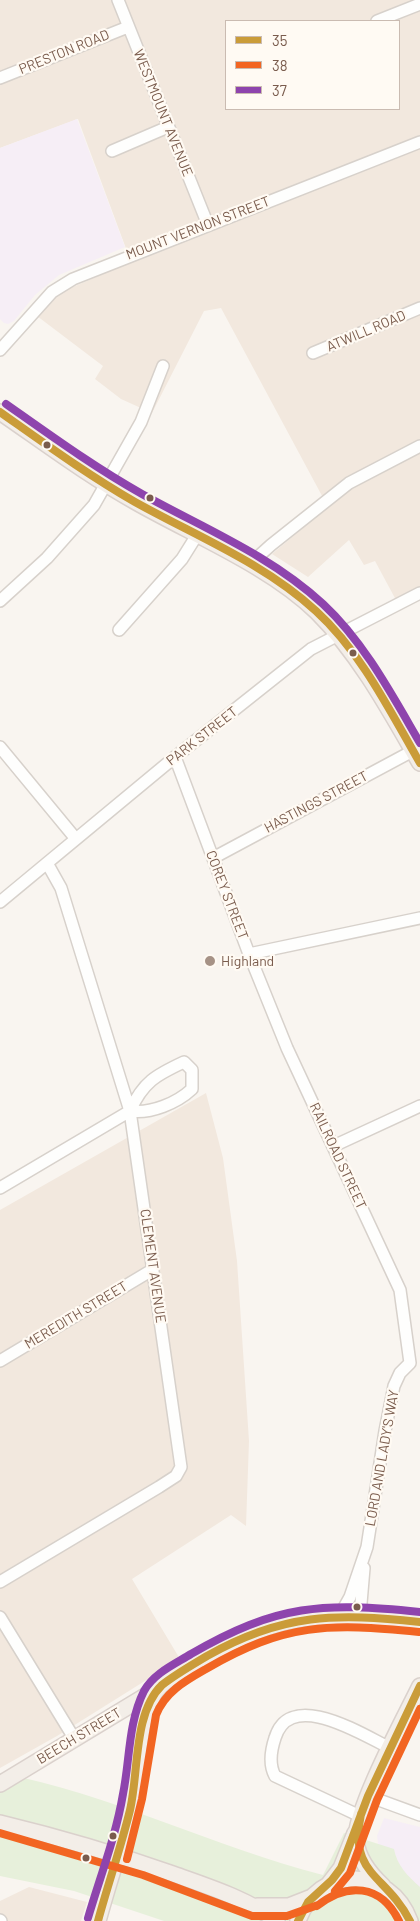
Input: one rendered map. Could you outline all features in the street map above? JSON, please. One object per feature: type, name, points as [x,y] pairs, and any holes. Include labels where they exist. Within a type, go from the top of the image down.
[{"type":"main road","points":[[0,412],[105,484],[250,564],[294,592],[339,635],[418,753]]},
{"type":"main road","name":"BEECH STREET","points":[[0,1784],[158,1689],[212,1653],[268,1626],[305,1618],[340,1615],[360,1615],[420,1622]]},
{"type":"main road","points":[[298,1921],[304,1908],[313,1896],[327,1885],[341,1868],[368,1796],[420,1686]]},
{"type":"main road","points":[[98,1921],[132,1798],[145,1718],[158,1689]]},
{"type":"main road","points":[[0,1823],[117,1856],[206,1886],[255,1906],[277,1921]]},
{"type":"main road","points":[[358,1823],[357,1847],[361,1859],[383,1886],[397,1898],[410,1921]]},
{"type":"main road","points":[[327,1885],[343,1880],[359,1879],[383,1886]]},
{"type":"main road","points":[[255,1906],[274,1908],[289,1906],[313,1896]]},
{"type":"street","name":"WESTMOUNT AVENUE","points":[[118,0],[208,225]]},
{"type":"street","points":[[379,20],[420,4]]},
{"type":"street","name":"PRESTON ROAD","points":[[0,78],[128,26]]},
{"type":"street","points":[[112,151],[168,127]]},
{"type":"street","name":"MOUNT VERNON STREET","points":[[1,343],[52,292],[73,279],[420,142]]},
{"type":"street","name":"ATWILL ROAD","points":[[313,353],[420,308]]},
{"type":"street","points":[[0,601],[47,558],[91,508],[141,422],[163,366]]},
{"type":"street","points":[[250,564],[349,483],[420,446]]},
{"type":"street","points":[[119,630],[182,559],[197,535]]},
{"type":"street","name":"PARK STREET","points":[[0,902],[175,757],[311,650],[420,593]]},
{"type":"street","points":[[0,747],[76,839]]},
{"type":"street","name":"HASTINGS STREET","points":[[213,858],[418,753]]},
{"type":"street","name":"COREY STREET","points":[[175,757],[249,954],[420,918]]},
{"type":"street","name":"CLEMENT AVENUE","points":[[0,1582],[165,1483],[176,1476],[181,1467],[130,1111],[61,888],[47,863]]},
{"type":"street","name":"RAILROAD STREET","points":[[249,954],[287,1048],[400,1290],[415,1362]]},
{"type":"street","points":[[0,1188],[130,1111],[151,1111],[187,1094],[192,1089],[192,1070],[184,1062],[153,1078],[138,1093],[130,1111]]},
{"type":"street","points":[[340,1143],[420,1106]]},
{"type":"street","name":"MEREDITH STREET","points":[[0,1361],[152,1270]]},
{"type":"street","name":"LORD AND LADY'S WAY","points":[[360,1615],[364,1559],[392,1396],[397,1378],[415,1362]]},
{"type":"street","name":"LORD AND LADY'S WAY","points":[[340,1615],[350,1597],[364,1559]]},
{"type":"street","points":[[0,1617],[74,1738]]},
{"type":"street","points":[[358,1823],[275,1776],[271,1769],[273,1744],[277,1730],[284,1722],[313,1715],[327,1718],[390,1748]]},
{"type":"street","points":[[368,1796],[420,1815]]},
{"type":"shaded area","points":[[0,0],[420,0],[420,587],[396,600],[375,561],[364,565],[349,540],[308,577],[272,554],[328,507],[221,308],[204,311],[152,413],[121,399],[95,379],[103,366],[37,316],[54,297],[66,290],[131,262],[78,119],[0,148]]},
{"type":"shaded area","points":[[77,119],[125,247],[59,275],[35,295],[14,321],[8,324],[4,323],[0,319],[0,148]]},
{"type":"shaded area","points":[[206,1093],[223,1158],[237,1261],[249,1441],[246,1526],[231,1515],[132,1579],[180,1659],[57,1736],[0,1768],[0,1210]]},
{"type":"shaded area","points":[[384,1818],[420,1827],[420,1898],[380,1856],[377,1836]]},
{"type":"shaded area","points":[[29,1887],[87,1902],[81,1921],[0,1921],[0,1901]]},
{"type":"green space","points":[[0,1773],[82,1794],[242,1850],[323,1875],[344,1833],[394,1849],[400,1866],[420,1887],[420,1921],[164,1921],[74,1891],[0,1876]]},
{"type":"transit line","name":"37","points":[[6,404],[107,473],[142,494],[236,543],[303,587],[323,604],[352,635],[388,688],[420,743]]},
{"type":"transit line","name":"35","points":[[0,412],[118,492],[252,564],[296,594],[332,627],[361,663],[420,763]]},
{"type":"transit line","name":"37","points":[[88,1918],[120,1810],[135,1716],[144,1691],[153,1679],[172,1665],[222,1637],[276,1616],[301,1610],[355,1607],[420,1612]]},
{"type":"transit line","name":"35","points":[[98,1921],[130,1810],[138,1744],[146,1711],[162,1685],[178,1673],[235,1642],[261,1631],[286,1624],[336,1617],[362,1617],[420,1622]]},
{"type":"transit line","name":"38","points":[[127,1859],[142,1799],[156,1715],[165,1700],[176,1688],[198,1673],[234,1654],[284,1635],[308,1630],[333,1628],[387,1629],[419,1632]]},
{"type":"transit line","name":"35","points":[[298,1921],[308,1902],[332,1880],[341,1868],[368,1796],[420,1686]]},
{"type":"transit line","name":"38","points":[[335,1891],[350,1873],[377,1800],[420,1709]]},
{"type":"transit line","name":"35","points":[[361,1814],[358,1834],[364,1862],[400,1905],[410,1921]]},
{"type":"transit line","name":"38","points":[[0,1833],[143,1875],[252,1916],[287,1916],[318,1905]]},
{"type":"transit line","name":"38","points":[[317,1906],[328,1898],[340,1893],[351,1890],[362,1891],[373,1894],[383,1900],[392,1909],[399,1921]]},
{"type":"place","name":"Highland","points":[[210,961]]}]
